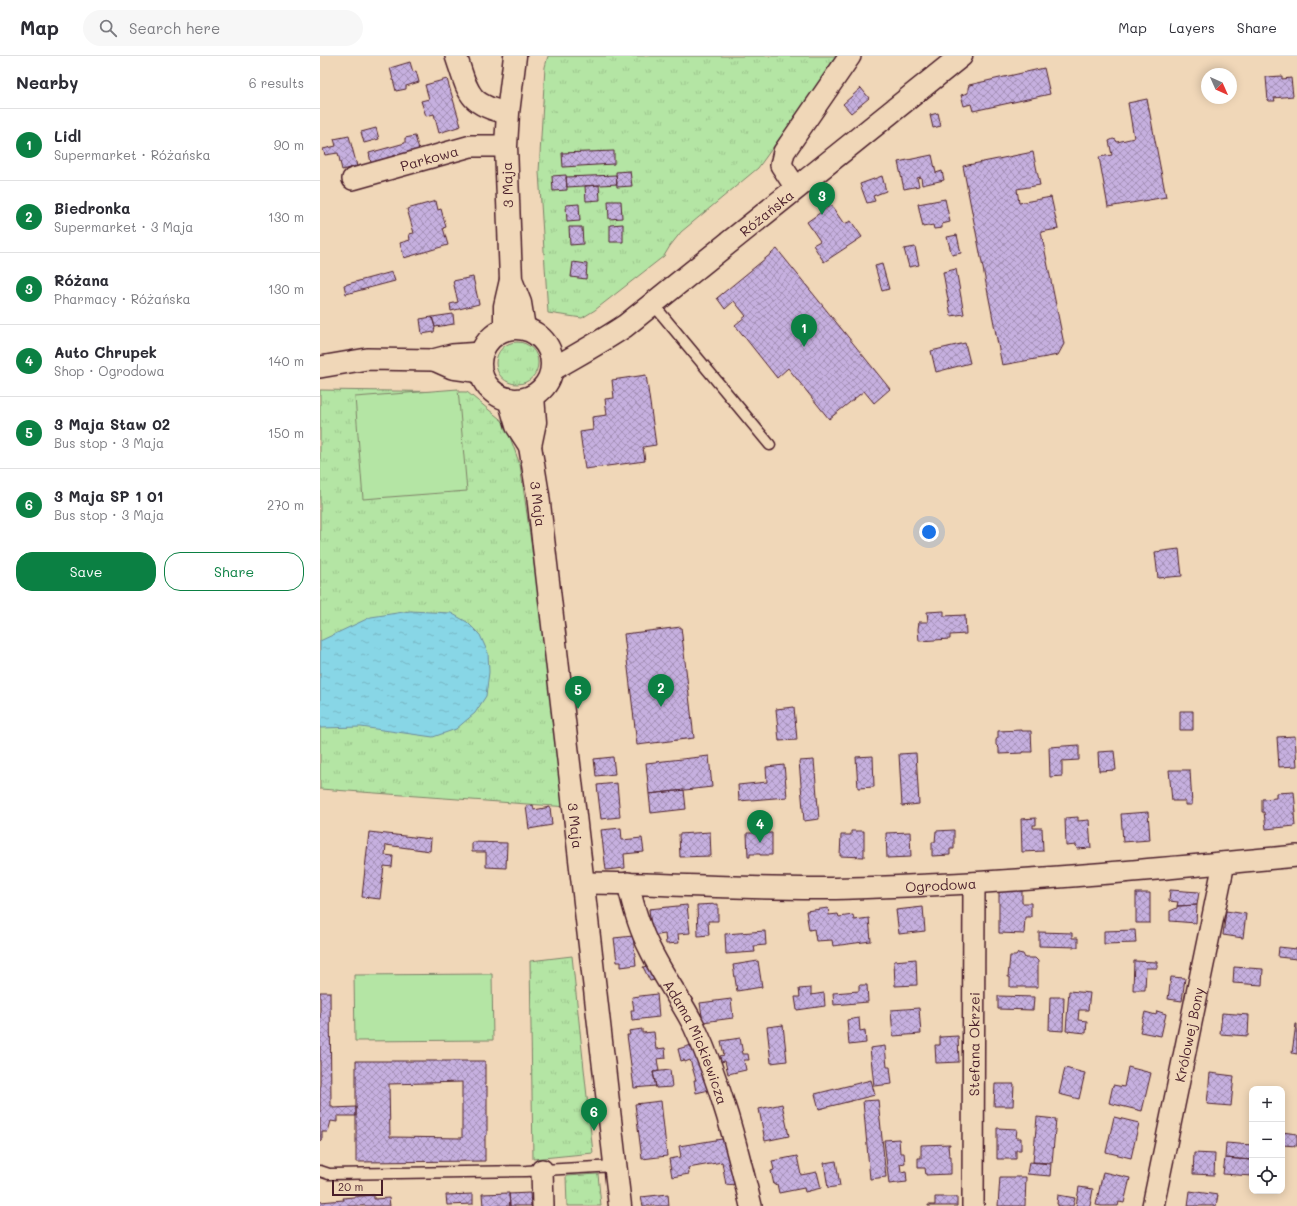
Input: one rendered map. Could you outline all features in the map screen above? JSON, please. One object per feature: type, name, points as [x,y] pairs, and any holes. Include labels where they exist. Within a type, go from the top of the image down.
[{"type":"street","points":[[456,56],[469,92],[478,103],[493,110],[508,113]]},
{"type":"street","name":"3 Maja","points":[[515,56],[508,113],[506,146],[511,280],[505,306],[505,322],[515,328]]},
{"type":"street","points":[[796,188],[781,165],[784,152],[850,56]]},
{"type":"street","name":"Różańska","points":[[552,360],[599,343],[625,326],[960,56]]},
{"type":"street","name":"Parkowa","points":[[353,180],[471,146],[506,146]]},
{"type":"street","points":[[515,328],[532,331],[546,342],[552,360],[549,380],[546,385],[542,390],[533,396],[522,400],[509,400],[499,396],[484,382],[481,363],[486,342],[495,334],[515,328]]},
{"type":"street","points":[[320,367],[367,359],[433,360],[452,355],[481,363]]},
{"type":"street","name":"3 Maja","points":[[533,396],[535,422],[530,446],[538,495],[620,1206]]},
{"type":"street","name":"3 Maja","points":[[509,400],[517,426],[530,446]]},
{"type":"street","name":"Ogrodowa","points":[[583,883],[816,889],[974,883],[1297,856]]},
{"type":"street","name":"Królowej Bony","points":[[1153,1206],[1224,863]]},
{"type":"street","name":"Adama Mickiewicza","points":[[628,883],[633,907],[644,937],[693,1025],[703,1046],[741,1160],[751,1206]]},
{"type":"street","name":"Stefana Okrzei","points":[[973,1206],[974,883]]},
{"type":"street","points":[[542,1170],[543,1206]]},
{"type":"lane","points":[[653,304],[770,445]]},
{"type":"lane","points":[[320,1171],[329,1174],[542,1170],[615,1166]]},
{"type":"green space","points":[[548,56],[839,56],[758,168],[681,232],[664,256],[595,310],[582,318],[548,313],[539,172],[545,67]]},
{"type":"green space","points":[[513,342],[521,342],[532,348],[538,359],[538,367],[532,378],[521,384],[513,384],[502,378],[496,367],[496,359],[502,348]]},
{"type":"green space","points":[[458,389],[467,491],[363,499],[355,397]]},
{"type":"green space","points":[[320,390],[467,392],[505,423],[520,465],[568,807],[320,789]]},
{"type":"green space","points":[[572,956],[593,1153],[533,1159],[530,961]]},
{"type":"green space","points":[[492,974],[493,1040],[355,1041],[354,975]]},
{"type":"green space","points":[[598,1174],[601,1206],[567,1206],[566,1176]]},
{"type":"water","points":[[410,611],[451,613],[467,622],[480,635],[488,653],[489,672],[486,696],[475,713],[456,729],[433,737],[361,727],[320,728],[320,641],[371,617]]},
{"type":"building","points":[[410,62],[413,72],[416,71],[419,82],[406,86],[406,89],[396,91],[390,68]]},
{"type":"building","points":[[1044,68],[1050,94],[973,111],[971,104],[964,106],[961,95],[968,93],[969,85]]},
{"type":"building","points":[[1282,76],[1282,79],[1291,78],[1293,96],[1274,98],[1275,101],[1268,101],[1266,77]]},
{"type":"building","points":[[447,79],[461,126],[439,133],[434,114],[426,116],[421,101],[429,99],[425,85]]},
{"type":"building","points":[[861,88],[869,98],[851,113],[843,104]]},
{"type":"building","points":[[1147,99],[1166,197],[1108,207],[1099,157],[1112,155],[1109,141],[1113,139],[1117,142],[1134,138],[1128,103]]},
{"type":"building","points":[[938,113],[941,126],[933,128],[930,115]]},
{"type":"building","points":[[376,128],[379,139],[364,143],[361,132]]},
{"type":"building","points":[[349,136],[357,166],[342,170],[338,153],[325,155],[323,149],[336,146],[334,139]]},
{"type":"building","points":[[415,136],[419,150],[371,163],[369,153],[405,143],[405,138]]},
{"type":"building","points":[[614,151],[614,164],[563,167],[562,153]]},
{"type":"building","points":[[1033,152],[1040,185],[1017,189],[1019,203],[1051,197],[1058,229],[1041,232],[1064,344],[1058,355],[1002,365],[963,166]]},
{"type":"building","points":[[932,155],[936,173],[942,171],[944,180],[922,185],[921,177],[917,178],[919,186],[904,189],[898,162]]},
{"type":"building","points":[[630,171],[632,186],[617,187],[616,172]]},
{"type":"building","points":[[566,175],[567,190],[553,191],[552,176]]},
{"type":"building","points":[[616,175],[617,184],[567,187],[566,177]]},
{"type":"building","points":[[882,176],[886,191],[873,196],[875,201],[867,203],[860,184]]},
{"type":"building","points":[[599,185],[600,200],[586,201],[585,186]]},
{"type":"building","points":[[945,199],[950,222],[942,224],[942,228],[934,229],[933,225],[923,227],[918,204]]},
{"type":"building","points":[[436,201],[438,210],[441,209],[446,227],[443,228],[448,245],[404,258],[400,243],[410,240],[409,234],[414,233],[407,209]]},
{"type":"building","points":[[608,201],[621,201],[622,218],[609,219]]},
{"type":"building","points":[[579,204],[580,221],[567,222],[566,205]]},
{"type":"building","points":[[831,205],[844,224],[851,221],[862,237],[824,262],[813,245],[820,241],[807,222]]},
{"type":"building","points":[[623,224],[623,242],[610,242],[610,225]]},
{"type":"building","points":[[569,227],[582,227],[583,244],[570,245]]},
{"type":"building","points":[[957,235],[961,253],[952,255],[947,237]]},
{"type":"building","points":[[915,247],[919,265],[909,267],[904,249]]},
{"type":"building","points":[[777,249],[890,389],[874,403],[864,391],[829,419],[788,368],[777,378],[735,325],[746,316],[734,301],[725,309],[717,298]]},
{"type":"building","points":[[573,262],[587,264],[586,279],[571,277]]},
{"type":"building","points":[[882,264],[889,289],[882,291],[875,266]]},
{"type":"building","points":[[956,269],[964,314],[951,316],[943,272]]},
{"type":"building","points":[[392,272],[395,281],[346,294],[344,285]]},
{"type":"building","points":[[473,277],[479,304],[451,311],[450,304],[458,302],[453,281]]},
{"type":"building","points":[[453,314],[454,324],[435,327],[432,317]]},
{"type":"building","points":[[432,317],[435,327],[434,332],[422,334],[420,319]]},
{"type":"building","points":[[965,343],[970,363],[936,372],[931,351]]},
{"type":"building","points":[[646,375],[656,445],[643,447],[645,461],[585,469],[580,432],[593,430],[592,417],[607,415],[605,399],[614,398],[612,380]]},
{"type":"building","points":[[1179,549],[1182,576],[1158,578],[1155,552]]},
{"type":"building","points":[[944,611],[944,616],[965,615],[966,634],[950,635],[950,639],[919,641],[919,622],[928,622],[927,612]]},
{"type":"building","points":[[681,627],[694,738],[637,745],[624,634]]},
{"type":"building","points":[[794,707],[797,740],[779,741],[776,709]]},
{"type":"building","points":[[1180,711],[1193,711],[1193,730],[1180,730]]},
{"type":"building","points":[[998,731],[1031,731],[1032,752],[999,754],[999,748],[996,745]]},
{"type":"building","points":[[1295,736],[1297,766],[1279,767],[1277,737]]},
{"type":"building","points":[[1079,745],[1079,760],[1062,761],[1062,776],[1050,777],[1049,747]]},
{"type":"building","points":[[1114,751],[1116,770],[1099,771],[1098,752]]},
{"type":"building","points":[[916,753],[919,804],[902,806],[899,754]]},
{"type":"building","points":[[709,756],[712,787],[649,794],[646,763]]},
{"type":"building","points":[[873,756],[874,787],[858,788],[856,757]]},
{"type":"building","points":[[613,757],[615,774],[596,776],[594,759]]},
{"type":"building","points":[[814,760],[819,819],[804,821],[799,761]]},
{"type":"building","points":[[784,765],[787,797],[739,801],[738,785],[767,782],[766,767]]},
{"type":"building","points":[[1169,770],[1190,770],[1192,805],[1185,805],[1185,801],[1172,801]]},
{"type":"building","points":[[617,783],[620,817],[601,819],[597,785]]},
{"type":"building","points":[[684,790],[686,809],[651,813],[649,794]]},
{"type":"building","points":[[1294,792],[1296,813],[1294,813],[1295,826],[1266,829],[1264,812],[1262,812],[1262,799],[1276,798],[1276,793]]},
{"type":"building","points":[[533,805],[534,810],[550,807],[552,825],[529,829],[526,806]]},
{"type":"building","points":[[1148,812],[1150,840],[1123,842],[1121,814]]},
{"type":"building","points":[[1078,817],[1078,821],[1089,820],[1091,848],[1077,849],[1076,845],[1066,846],[1065,818]]},
{"type":"building","points":[[1036,818],[1036,825],[1033,825],[1033,828],[1042,828],[1043,851],[1022,852],[1021,819]]},
{"type":"building","points":[[621,828],[622,840],[642,838],[644,852],[624,854],[625,868],[606,870],[601,830]]},
{"type":"building","points":[[954,830],[954,849],[950,849],[950,855],[932,856],[932,842],[935,842],[936,831]]},
{"type":"building","points":[[851,831],[864,831],[864,857],[840,856],[841,835],[851,835]]},
{"type":"building","points":[[369,832],[431,839],[430,851],[386,845],[385,855],[393,856],[392,867],[384,866],[380,899],[362,897]]},
{"type":"building","points":[[710,832],[711,856],[680,857],[679,834]]},
{"type":"building","points":[[910,832],[911,857],[887,858],[886,833]]},
{"type":"building","points":[[747,833],[772,833],[772,855],[750,854],[750,857],[748,857]]},
{"type":"building","points":[[472,842],[507,843],[506,868],[486,867],[486,852],[472,852]]},
{"type":"building","points":[[999,887],[1022,888],[1022,903],[1031,903],[1031,917],[1025,917],[1024,934],[999,933]]},
{"type":"building","points":[[1170,890],[1199,892],[1197,905],[1177,906],[1178,902],[1169,901]]},
{"type":"building","points":[[1136,893],[1150,893],[1150,923],[1136,923]]},
{"type":"building","points":[[718,904],[718,921],[708,921],[709,935],[698,936],[697,905]]},
{"type":"building","points":[[687,905],[690,933],[678,934],[679,943],[666,944],[665,934],[652,936],[649,909]]},
{"type":"building","points":[[1197,905],[1196,923],[1170,921],[1170,911],[1177,908],[1177,906]]},
{"type":"building","points":[[923,907],[925,931],[899,934],[896,910]]},
{"type":"building","points":[[828,908],[829,915],[838,914],[839,917],[853,915],[854,920],[869,918],[871,941],[833,946],[832,940],[816,941],[814,929],[809,930],[806,911]]},
{"type":"building","points":[[1226,911],[1246,914],[1243,938],[1223,935]]},
{"type":"building","points":[[1135,930],[1136,943],[1104,944],[1104,931]]},
{"type":"building","points":[[765,931],[766,945],[754,946],[755,952],[726,954],[725,934]]},
{"type":"building","points":[[1039,932],[1072,933],[1072,938],[1078,938],[1078,947],[1039,946]]},
{"type":"building","points":[[633,936],[636,965],[621,967],[621,962],[617,962],[614,938]]},
{"type":"building","points":[[1279,947],[1297,949],[1297,959],[1278,957]]},
{"type":"building","points":[[1018,953],[1023,954],[1025,958],[1035,958],[1038,961],[1038,987],[1010,987],[1010,977],[1008,977],[1010,956],[1016,956]]},
{"type":"building","points":[[916,959],[917,985],[895,986],[894,961]]},
{"type":"building","points":[[758,961],[762,987],[737,991],[733,965]]},
{"type":"building","points":[[1134,961],[1157,962],[1157,968],[1146,968],[1145,990],[1133,990]]},
{"type":"building","points":[[652,965],[659,979],[650,981],[643,967]]},
{"type":"building","points":[[1234,967],[1263,969],[1262,985],[1233,983]]},
{"type":"building","points":[[1171,977],[1185,978],[1182,1001],[1168,999]]},
{"type":"building","points":[[859,985],[867,985],[868,1002],[834,1005],[833,993],[859,991]]},
{"type":"building","points":[[811,988],[811,995],[824,993],[825,1006],[797,1010],[795,997],[800,997],[799,989]]},
{"type":"building","points":[[1069,991],[1090,993],[1088,1010],[1079,1010],[1078,1020],[1087,1021],[1086,1033],[1066,1031]]},
{"type":"building","points":[[320,992],[330,992],[331,1106],[333,1106],[333,1108],[356,1107],[356,1116],[337,1116],[337,1122],[331,1121],[328,1132],[322,1132],[322,1140],[320,1141]]},
{"type":"building","points":[[657,994],[659,1017],[632,1020],[631,1010],[634,1010],[632,997]]},
{"type":"building","points":[[998,996],[1034,997],[1033,1010],[998,1009]]},
{"type":"building","points":[[1050,997],[1064,997],[1063,1031],[1049,1030]]},
{"type":"building","points":[[731,999],[733,1018],[703,1022],[700,1003]]},
{"type":"building","points":[[919,1008],[921,1034],[893,1036],[891,1010]]},
{"type":"building","points":[[1157,1011],[1166,1014],[1161,1036],[1140,1032],[1145,1012],[1156,1015]]},
{"type":"building","points":[[1222,1013],[1249,1015],[1248,1036],[1220,1034]]},
{"type":"building","points":[[859,1018],[860,1031],[865,1030],[866,1043],[849,1045],[847,1020]]},
{"type":"building","points":[[1297,1024],[1297,1054],[1292,1053]]},
{"type":"building","points":[[783,1025],[787,1061],[771,1063],[767,1027]]},
{"type":"building","points":[[642,1029],[642,1033],[654,1032],[656,1049],[665,1048],[666,1058],[657,1059],[659,1071],[653,1072],[656,1086],[634,1088],[627,1035],[630,1035],[629,1031]]},
{"type":"building","points":[[958,1036],[959,1062],[936,1063],[935,1045],[940,1045],[940,1037]]},
{"type":"building","points":[[740,1038],[743,1054],[748,1054],[749,1060],[744,1060],[746,1070],[728,1074],[725,1061],[721,1062],[720,1056],[724,1055],[721,1041]]},
{"type":"building","points":[[695,1044],[709,1090],[696,1093],[694,1080],[696,1080],[690,1060],[685,1062],[684,1060],[681,1061],[678,1049]]},
{"type":"building","points":[[885,1046],[887,1067],[890,1067],[892,1084],[874,1086],[870,1048]]},
{"type":"building","points":[[356,1061],[485,1061],[485,1086],[487,1086],[487,1135],[485,1136],[485,1161],[356,1162]],"holes":[[[462,1082],[462,1138],[390,1137],[389,1084]]]},
{"type":"building","points":[[1128,1067],[1151,1073],[1142,1111],[1109,1103],[1113,1085],[1124,1087]]},
{"type":"building","points":[[1065,1068],[1085,1073],[1079,1099],[1059,1094]]},
{"type":"building","points":[[670,1070],[672,1087],[656,1088],[653,1072]]},
{"type":"building","points":[[1210,1073],[1234,1076],[1231,1106],[1207,1104]]},
{"type":"building","points":[[871,1080],[875,1095],[819,1109],[815,1094]]},
{"type":"building","points":[[995,1084],[1014,1084],[1013,1106],[994,1106]]},
{"type":"building","points":[[878,1100],[886,1177],[870,1179],[863,1101]]},
{"type":"building","points":[[661,1101],[667,1156],[642,1159],[635,1104]]},
{"type":"building","points":[[782,1104],[789,1136],[765,1141],[759,1109]]},
{"type":"building","points":[[1037,1117],[1056,1119],[1052,1163],[1033,1162]]},
{"type":"building","points":[[1114,1117],[1139,1123],[1131,1158],[1106,1152]]},
{"type":"building","points":[[997,1128],[1017,1129],[1016,1138],[1021,1138],[1021,1150],[1016,1150],[1016,1159],[997,1159]]},
{"type":"building","points":[[1285,1132],[1297,1134],[1297,1146],[1285,1145]]},
{"type":"building","points":[[728,1138],[736,1184],[726,1185],[722,1162],[688,1168],[689,1174],[672,1177],[669,1159],[681,1157],[679,1146]]},
{"type":"building","points":[[899,1139],[900,1153],[904,1153],[905,1163],[900,1164],[901,1172],[906,1171],[907,1182],[889,1184],[884,1140]]},
{"type":"building","points":[[1226,1143],[1249,1145],[1249,1160],[1225,1158]]},
{"type":"building","points":[[950,1144],[948,1145],[949,1156],[951,1156],[951,1174],[926,1175],[925,1168],[918,1168],[918,1158],[921,1158],[921,1145]]},
{"type":"building","points":[[1194,1153],[1215,1154],[1214,1175],[1193,1174]]},
{"type":"building","points":[[797,1156],[801,1175],[817,1172],[821,1188],[805,1192],[804,1188],[779,1193],[777,1184],[774,1185],[771,1171],[774,1170],[772,1161]]},
{"type":"building","points":[[1225,1158],[1249,1160],[1249,1176],[1223,1174]]},
{"type":"building","points":[[836,1161],[840,1186],[828,1188],[824,1163]]},
{"type":"building","points":[[1029,1162],[1051,1164],[1050,1176],[1027,1174]]},
{"type":"building","points":[[1103,1172],[1130,1178],[1124,1203],[1119,1202],[1118,1206],[1096,1205]]},
{"type":"building","points":[[1000,1177],[1026,1177],[1025,1206],[998,1206]]},
{"type":"building","points":[[1079,1187],[1093,1189],[1090,1206],[1076,1206]]},
{"type":"building","points":[[1190,1191],[1218,1195],[1216,1206],[1188,1206]]},
{"type":"building","points":[[509,1193],[510,1206],[483,1206],[482,1194]]},
{"type":"building","points":[[530,1193],[531,1206],[510,1206],[509,1194]]},
{"type":"building","points":[[473,1194],[473,1204],[447,1205],[446,1195]]},
{"type":"building","points":[[668,1194],[669,1206],[643,1206],[641,1197]]},
{"type":"building","points":[[374,1195],[374,1199],[389,1198],[390,1206],[320,1206],[320,1202]]},
{"type":"building","points":[[1058,1195],[1075,1198],[1073,1206],[1058,1206]]},
{"type":"building","points":[[935,1197],[957,1197],[957,1206],[928,1206],[935,1205]]},
{"type":"place","name":"Różana","points":[[822,215]]},
{"type":"place","name":"Lidl","points":[[804,347]]},
{"type":"place","name":"Biedronka","points":[[661,707]]},
{"type":"place","name":"3 Maja Staw 02","points":[[578,709]]},
{"type":"place","name":"Auto Chrupek","points":[[760,843]]},
{"type":"place","name":"3 Maja SP 1 01","points":[[594,1131]]}]
